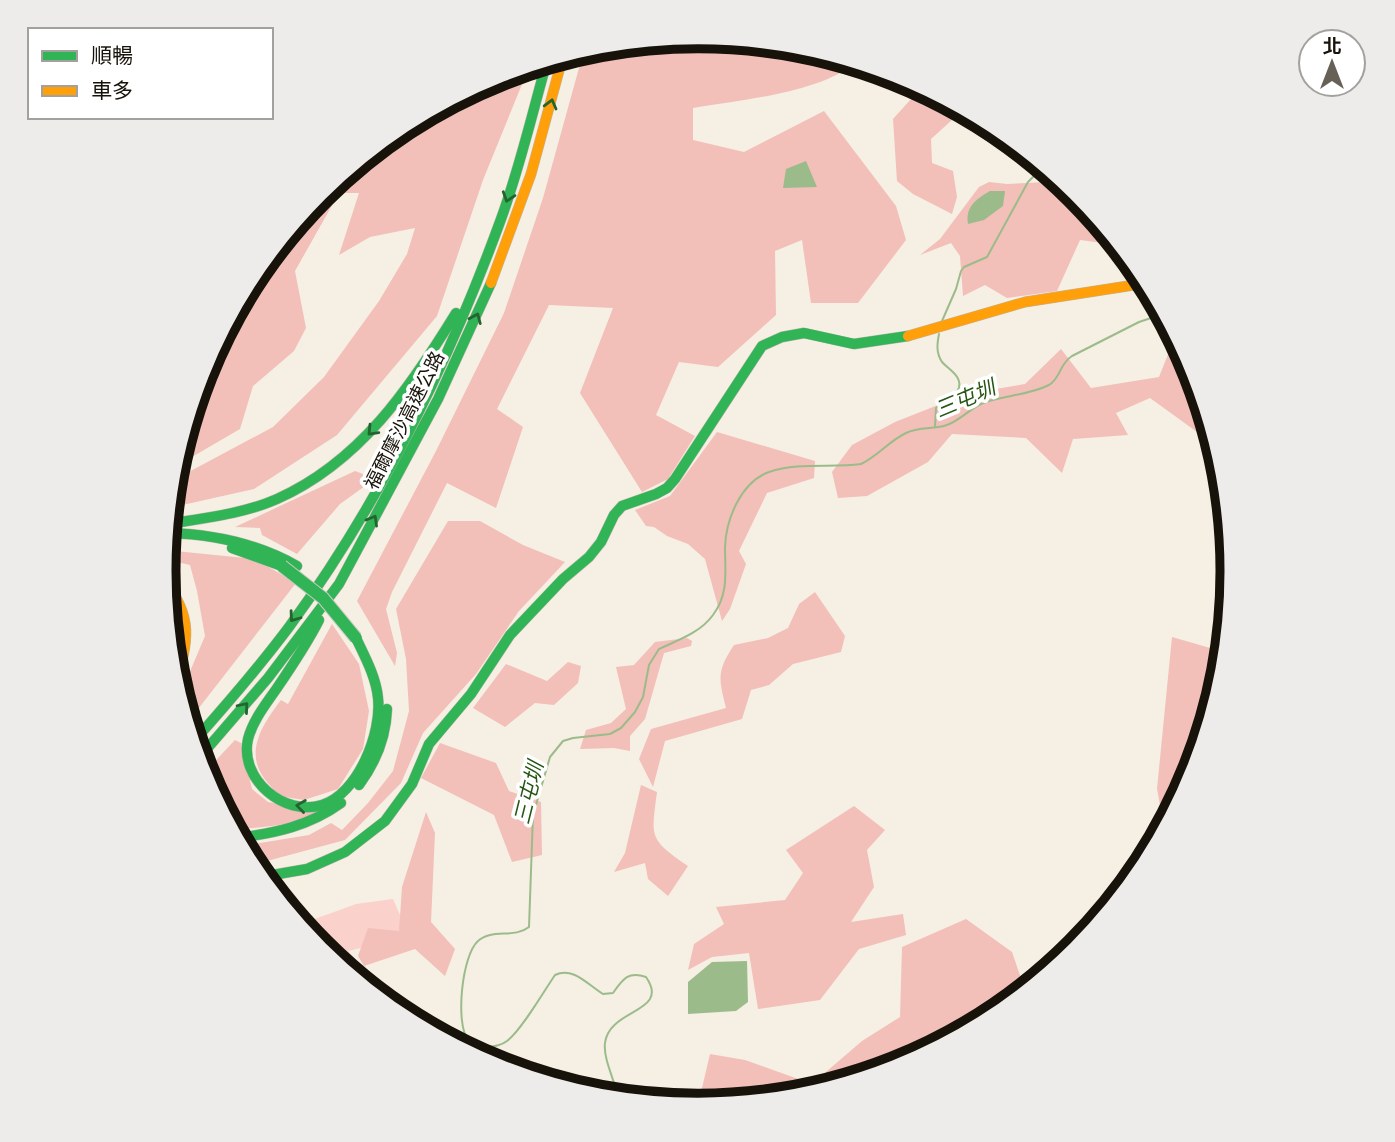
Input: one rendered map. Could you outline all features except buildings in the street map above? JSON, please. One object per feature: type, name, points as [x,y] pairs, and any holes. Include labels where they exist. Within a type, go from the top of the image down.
[{"type":"main road","name":"福爾摩沙高速公路","points":[[207,749],[272,673],[333,592],[440,397],[485,297],[535,166],[560,68]]},
{"type":"main road","name":"福爾摩沙高速公路","points":[[201,733],[255,671],[327,573],[391,461],[452,340],[479,274],[519,163],[544,73]]},
{"type":"main road","points":[[178,522],[236,512],[276,500],[310,484],[344,459],[399,402],[425,365],[479,274]]},
{"type":"main road","points":[[273,875],[307,869],[345,852],[385,821],[412,784],[429,744],[471,694],[504,642],[563,579],[589,557],[622,506],[656,494],[667,488],[675,479],[762,346],[771,340],[811,333],[846,344],[864,344],[942,327],[1027,302],[1134,285]]},
{"type":"main road","points":[[177,533],[194,533],[252,545],[297,566],[334,595],[384,684],[387,713],[380,751],[369,772],[353,793],[313,822],[248,837]]},
{"type":"main road","points":[[177,540],[214,544],[282,566],[306,581],[328,602],[358,634],[376,682],[378,697],[379,711],[369,751],[349,787],[334,801],[310,808],[284,803],[271,796],[253,777],[247,748],[254,723],[305,647],[333,592]]},
{"type":"main road","points":[[177,598],[187,628],[183,656]]},
{"type":"shaded area","points":[[663,50],[766,53],[844,70],[822,81],[778,94],[693,108],[693,140],[744,152],[824,111],[896,206],[906,240],[858,303],[811,303],[802,240],[775,251],[776,315],[718,367],[679,362],[656,415],[695,436],[668,479],[642,492],[580,393],[613,308],[549,305],[497,409],[523,427],[496,508],[447,483],[392,592],[386,609],[397,653],[395,666],[357,601],[436,451],[504,313],[543,198],[580,63],[629,53]]},
{"type":"shaded area","points":[[524,79],[483,180],[437,316],[337,435],[254,489],[180,506],[185,474],[273,427],[324,377],[379,301],[407,254],[415,228],[370,237],[339,255],[359,193],[339,193],[295,271],[306,328],[294,351],[253,386],[240,429],[188,459],[203,403],[229,340],[263,281],[283,253],[328,202],[407,137],[467,103]]},
{"type":"shaded area","points":[[912,98],[955,117],[931,139],[932,163],[953,171],[957,197],[952,214],[913,194],[897,181],[893,119]]},
{"type":"shaded area","points":[[806,161],[817,187],[783,188],[786,169]]},
{"type":"shaded area","points":[[989,182],[1045,182],[1104,243],[1080,240],[1057,291],[1007,298],[985,285],[963,296],[960,256],[951,243],[920,255],[940,239],[979,187]]},
{"type":"shaded area","points":[[990,191],[1005,191],[1003,206],[984,220],[968,224],[970,208]]},
{"type":"shaded area","points":[[1061,349],[1091,388],[1159,377],[1170,349],[1202,435],[1150,398],[1116,413],[1128,435],[1073,439],[1062,473],[1026,438],[952,434],[928,462],[867,496],[838,498],[832,472],[852,445],[895,422],[966,394],[1025,384]]},
{"type":"shaded area","points":[[717,432],[815,461],[814,478],[767,493],[739,551],[746,564],[730,609],[722,621],[705,559],[688,544],[667,536],[654,527],[646,526],[635,510],[670,496]]},
{"type":"shaded area","points":[[355,471],[363,474],[365,486],[340,504],[297,554],[262,535],[260,528],[235,527]]},
{"type":"shaded area","points":[[448,521],[480,521],[523,545],[565,562],[519,611],[476,674],[423,733],[401,783],[345,840],[264,862],[253,844],[309,835],[331,823],[342,830],[393,771],[409,711],[406,659],[396,609]]},
{"type":"shaded area","points":[[177,551],[255,559],[296,583],[195,713],[187,678],[205,636],[190,565],[176,562]]},
{"type":"shaded area","points":[[815,592],[845,636],[841,652],[793,664],[769,685],[751,690],[742,719],[665,741],[653,787],[639,759],[651,729],[726,708],[721,676],[724,662],[734,645],[768,638],[788,628],[799,604]]},
{"type":"shaded area","points":[[332,624],[359,664],[369,711],[363,749],[338,789],[304,800],[279,796],[257,765],[260,735],[281,700],[288,704]]},
{"type":"shaded area","points":[[1172,637],[1213,649],[1202,706],[1192,739],[1161,811],[1157,789]]},
{"type":"shaded area","points":[[687,638],[692,641],[691,646],[664,653],[645,719],[630,736],[630,751],[614,748],[580,749],[586,730],[611,723],[626,709],[616,667],[634,665],[655,642]]},
{"type":"shaded area","points":[[568,662],[581,666],[578,683],[554,705],[535,703],[505,727],[473,708],[506,664],[547,681]]},
{"type":"shaded area","points":[[235,740],[241,743],[252,789],[268,802],[318,812],[290,823],[243,829],[212,764]]},
{"type":"shaded area","points":[[440,743],[496,763],[509,791],[541,802],[542,855],[512,862],[494,815],[421,778]]},
{"type":"shaded area","points":[[641,785],[657,792],[654,829],[659,843],[688,866],[668,896],[648,879],[645,863],[614,872],[625,853]]},
{"type":"shaded area","points":[[854,806],[885,830],[867,850],[874,887],[851,922],[903,914],[906,935],[859,949],[820,1000],[758,1009],[749,953],[712,957],[688,970],[694,944],[724,924],[716,907],[785,900],[803,873],[786,850]]},
{"type":"shaded area","points":[[426,812],[435,833],[431,922],[455,949],[445,976],[415,949],[364,966],[358,956],[368,928],[399,931],[402,887]]},
{"type":"shaded area","points":[[393,899],[409,936],[348,951],[375,981],[310,920],[356,904]]},
{"type":"shaded area","points":[[966,919],[1012,952],[1021,980],[988,1005],[928,1039],[865,1065],[818,1078],[862,1041],[900,1017],[902,947]]},
{"type":"shaded area","points":[[747,961],[748,1002],[736,1011],[688,1014],[688,982],[712,962]]},
{"type":"shaded area","points":[[710,1054],[745,1060],[805,1082],[766,1089],[701,1093]]},
{"type":"waterway","points":[[942,321],[961,271],[987,257],[1028,182],[1036,174]]},
{"type":"waterway","name":"三屯圳","points":[[468,1039],[461,1005],[464,974],[472,949],[484,937],[523,931],[529,927],[533,815],[550,757],[563,741],[610,734],[621,728],[635,712],[643,697],[649,665],[659,649],[695,631],[713,615],[724,591],[728,525],[737,503],[750,484],[759,477],[780,469],[861,464],[910,431],[944,426],[986,402],[1049,385],[1072,356],[1154,317]]},
{"type":"waterway","points":[[935,426],[936,408],[954,395],[959,385],[955,374],[942,362],[939,355],[939,334]]},
{"type":"waterway","name":"三屯圳","points":[[485,1047],[500,1045],[513,1036],[555,975],[574,975],[603,994],[613,993],[623,980],[630,976],[640,975],[646,977],[652,989],[651,998],[617,1023],[609,1032],[605,1043],[615,1086]]},
{"type":"traffic: fast","points":[[201,733],[289,627],[322,580],[382,482],[409,430],[435,379],[481,273],[520,160],[544,73]]},
{"type":"traffic: fast","points":[[207,749],[268,678],[339,584],[438,399],[491,283]]},
{"type":"traffic: fast","points":[[178,522],[223,515],[264,504],[307,483],[334,465],[358,444],[401,395],[456,313]]},
{"type":"traffic: fast","points":[[273,875],[307,869],[345,852],[385,821],[412,784],[429,744],[471,694],[510,635],[563,579],[589,557],[622,506],[656,494],[667,488],[675,479],[762,346],[782,337],[804,333],[854,344],[908,336]]},
{"type":"traffic: fast","points":[[177,534],[234,541],[266,551],[297,566]]},
{"type":"traffic: fast","points":[[232,548],[282,566]]},
{"type":"traffic: fast","points":[[282,566],[323,598],[356,638]]},
{"type":"traffic: fast","points":[[319,620],[260,712],[248,739],[250,768],[267,792],[280,800],[308,807],[335,799],[357,776],[365,760],[376,728],[378,698],[373,675],[356,638]]},
{"type":"traffic: fast","points":[[359,785],[379,749],[385,730],[387,709]]},
{"type":"traffic: fast","points":[[248,836],[292,827],[341,803]]},
{"type":"traffic: slow","points":[[491,283],[531,174],[560,68]]},
{"type":"traffic: slow","points":[[908,336],[1025,302],[1134,285]]},
{"type":"traffic: slow","points":[[177,600],[186,630],[183,655]]}]
